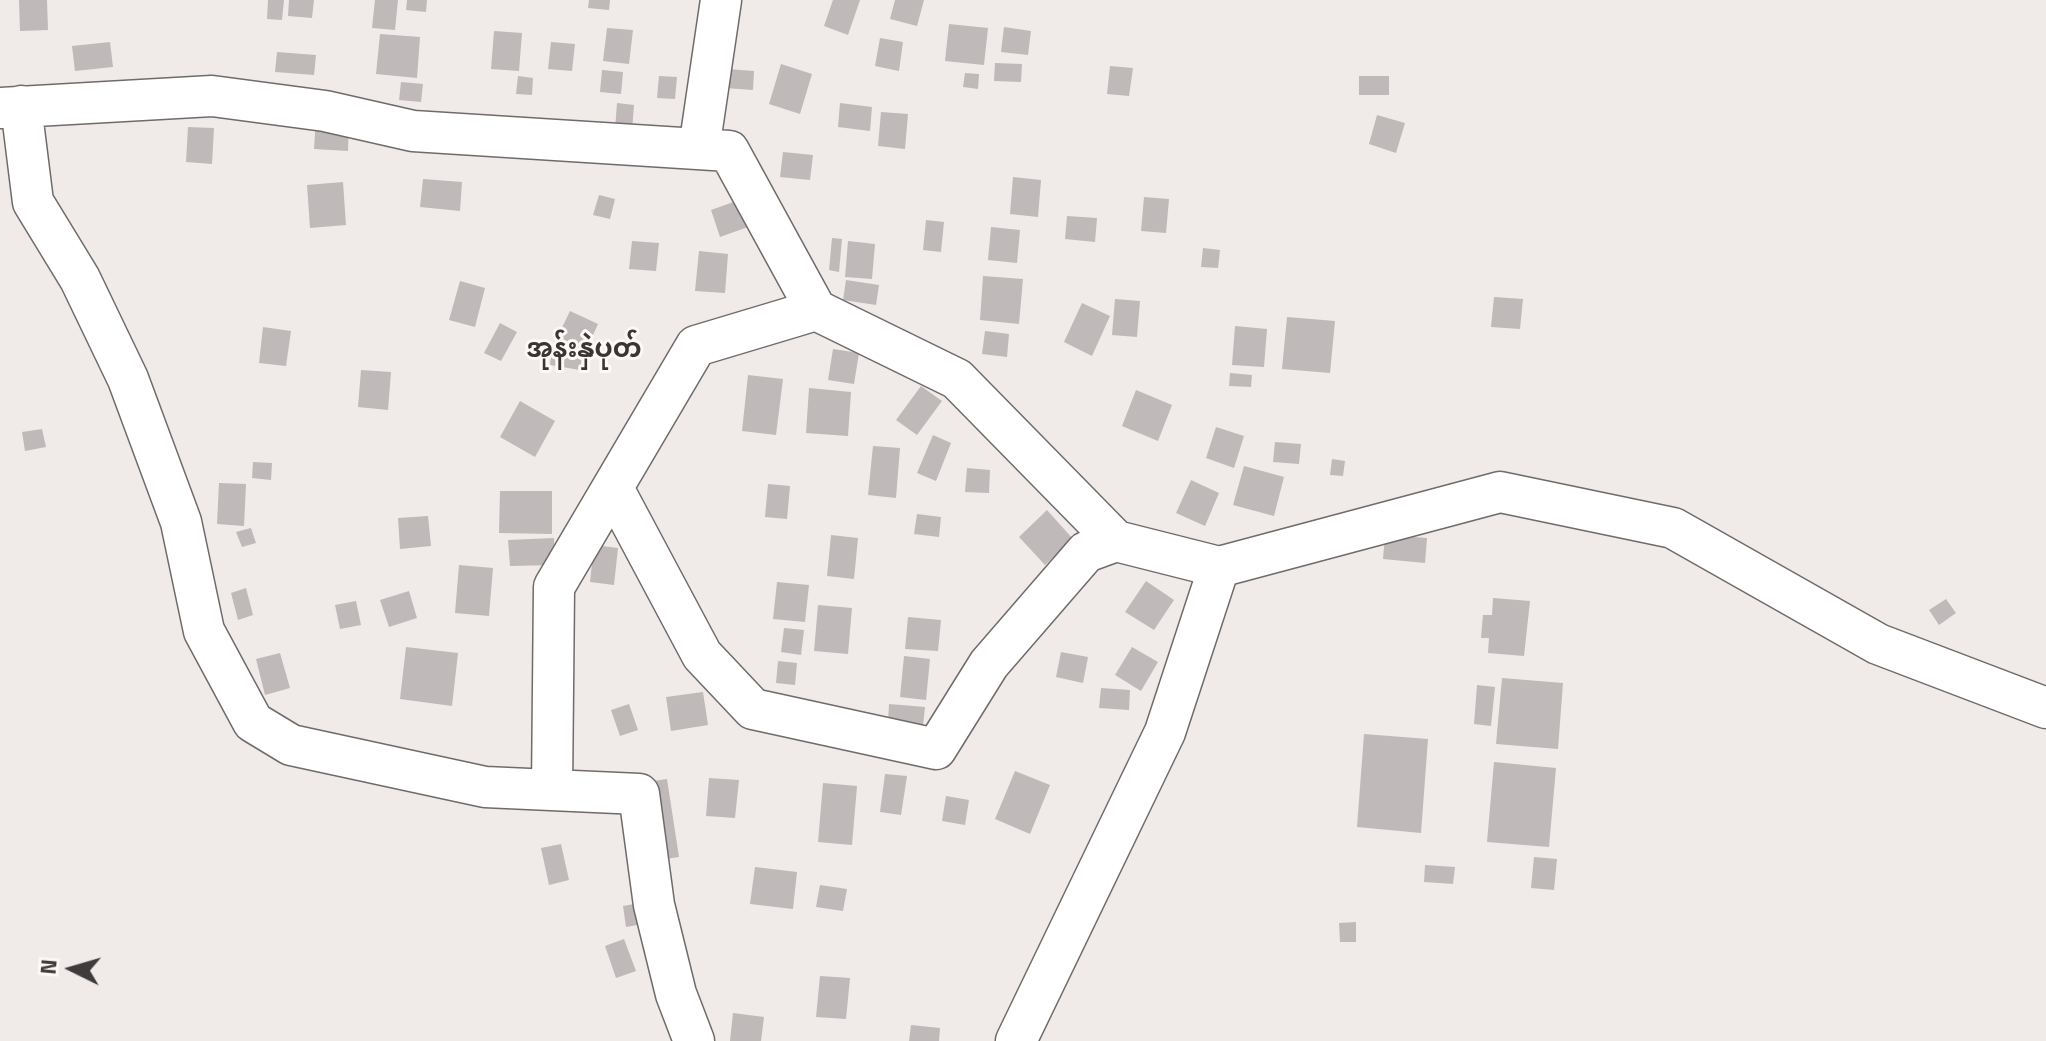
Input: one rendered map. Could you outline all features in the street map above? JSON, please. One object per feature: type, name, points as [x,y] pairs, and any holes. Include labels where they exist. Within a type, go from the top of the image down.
[{"type":"street","points":[[699,149],[721,0]]},
{"type":"street","points":[[694,1041],[676,994],[654,905],[639,794],[485,787],[291,745],[253,722],[204,631],[181,522],[128,379],[80,279],[33,202],[11,107],[212,96],[325,111],[413,131],[729,151],[816,310],[957,379],[1116,541],[1219,567],[1500,492],[1673,528],[1878,644],[2046,708]]},
{"type":"street","points":[[552,790],[554,587],[614,490],[696,346],[816,310]]},
{"type":"street","points":[[614,490],[702,655],[753,709],[936,749],[989,664],[1086,552],[1116,541]]},
{"type":"street","points":[[1016,1041],[1165,732],[1219,567]]},
{"type":"building","points":[[19,0],[47,0],[48,30],[20,31]]},
{"type":"building","points":[[268,0],[284,0],[282,20],[267,19]]},
{"type":"building","points":[[289,0],[314,0],[312,18],[288,16]]},
{"type":"building","points":[[375,0],[398,0],[395,30],[372,28]]},
{"type":"building","points":[[407,0],[427,0],[426,12],[406,10]]},
{"type":"building","points":[[589,0],[610,0],[609,10],[588,8]]},
{"type":"building","points":[[833,0],[860,0],[848,35],[824,26]]},
{"type":"building","points":[[895,0],[924,0],[917,26],[890,19]]},
{"type":"building","points":[[949,24],[988,28],[984,65],[945,61]]},
{"type":"building","points":[[1004,27],[1031,31],[1028,55],[1001,52]]},
{"type":"building","points":[[607,28],[633,30],[629,64],[603,61]]},
{"type":"building","points":[[494,31],[522,33],[519,71],[491,69]]},
{"type":"building","points":[[380,34],[420,37],[417,78],[376,74]]},
{"type":"building","points":[[880,38],[903,42],[899,71],[875,66]]},
{"type":"building","points":[[110,42],[113,67],[75,71],[72,46]]},
{"type":"building","points":[[551,42],[575,44],[572,71],[548,69]]},
{"type":"building","points":[[277,52],[316,55],[314,75],[275,72]]},
{"type":"building","points":[[995,63],[1022,64],[1021,82],[994,81]]},
{"type":"building","points":[[781,64],[812,74],[800,114],[769,104]]},
{"type":"building","points":[[1110,66],[1133,68],[1129,96],[1107,94]]},
{"type":"building","points":[[727,69],[754,71],[753,90],[725,88]]},
{"type":"building","points":[[602,70],[623,72],[621,94],[600,92]]},
{"type":"building","points":[[965,73],[979,74],[978,89],[963,87]]},
{"type":"building","points":[[518,76],[533,78],[532,95],[516,94]]},
{"type":"building","points":[[659,76],[677,77],[675,99],[657,98]]},
{"type":"building","points":[[1359,76],[1389,76],[1389,95],[1359,95]]},
{"type":"building","points":[[401,82],[423,84],[421,102],[399,100]]},
{"type":"building","points":[[617,103],[634,105],[632,131],[615,130]]},
{"type":"building","points":[[840,103],[872,107],[870,131],[838,127]]},
{"type":"building","points":[[881,112],[908,114],[905,149],[878,146]]},
{"type":"building","points":[[1377,115],[1405,123],[1396,153],[1369,144]]},
{"type":"building","points":[[316,118],[349,120],[348,151],[314,149]]},
{"type":"building","points":[[188,127],[214,128],[212,164],[186,162]]},
{"type":"building","points":[[783,152],[813,155],[810,180],[780,177]]},
{"type":"building","points":[[1013,177],[1041,180],[1038,217],[1010,214]]},
{"type":"building","points":[[423,179],[462,182],[460,211],[420,207]]},
{"type":"building","points":[[343,182],[346,225],[310,228],[307,185]]},
{"type":"building","points":[[599,195],[615,199],[610,219],[593,215]]},
{"type":"building","points":[[1144,197],[1169,199],[1166,233],[1141,231]]},
{"type":"building","points":[[739,200],[748,227],[720,237],[711,210]]},
{"type":"building","points":[[1067,216],[1097,218],[1095,242],[1065,239]]},
{"type":"building","points":[[926,220],[944,222],[941,252],[923,250]]},
{"type":"building","points":[[991,227],[1020,230],[1017,263],[988,260]]},
{"type":"building","points":[[832,238],[842,239],[839,272],[829,270]]},
{"type":"building","points":[[632,241],[659,243],[656,271],[629,269]]},
{"type":"building","points":[[848,241],[875,244],[872,279],[845,277]]},
{"type":"building","points":[[1203,248],[1220,250],[1218,268],[1201,267]]},
{"type":"building","points":[[699,251],[728,254],[725,293],[695,291]]},
{"type":"building","points":[[983,276],[1023,279],[1019,324],[980,320]]},
{"type":"building","points":[[846,280],[879,285],[876,305],[843,300]]},
{"type":"building","points":[[460,281],[485,288],[475,327],[449,320]]},
{"type":"building","points":[[1494,297],[1523,299],[1520,329],[1491,327]]},
{"type":"building","points":[[1115,299],[1140,301],[1137,337],[1112,335]]},
{"type":"building","points":[[1082,303],[1110,316],[1092,356],[1064,342]]},
{"type":"building","points":[[570,311],[598,324],[586,351],[557,338]]},
{"type":"building","points":[[1287,317],[1335,321],[1330,373],[1282,369]]},
{"type":"building","points":[[500,323],[517,332],[501,361],[484,353]]},
{"type":"building","points":[[1235,326],[1267,329],[1264,367],[1232,365]]},
{"type":"building","points":[[263,327],[291,331],[286,366],[259,363]]},
{"type":"building","points":[[985,331],[1009,334],[1007,357],[982,354]]},
{"type":"building","points":[[552,349],[583,354],[580,370],[550,365]]},
{"type":"building","points":[[833,349],[859,353],[854,384],[828,380]]},
{"type":"building","points":[[361,370],[391,372],[388,410],[358,407]]},
{"type":"building","points":[[1230,373],[1252,375],[1251,387],[1229,386]]},
{"type":"building","points":[[748,375],[783,379],[776,435],[742,431]]},
{"type":"building","points":[[921,386],[942,401],[917,435],[896,420]]},
{"type":"building","points":[[809,388],[851,392],[848,436],[806,433]]},
{"type":"building","points":[[1136,390],[1172,405],[1158,441],[1122,426]]},
{"type":"building","points":[[520,401],[555,421],[535,457],[500,437]]},
{"type":"building","points":[[1216,427],[1244,436],[1234,468],[1206,458]]},
{"type":"building","points":[[42,429],[46,447],[25,451],[22,432]]},
{"type":"building","points":[[933,435],[951,443],[936,481],[917,473]]},
{"type":"building","points":[[1275,442],[1301,444],[1299,464],[1273,462]]},
{"type":"building","points":[[873,446],[900,448],[896,498],[868,495]]},
{"type":"building","points":[[1332,459],[1345,461],[1343,476],[1330,475]]},
{"type":"building","points":[[253,462],[272,463],[271,480],[252,478]]},
{"type":"building","points":[[1244,466],[1284,477],[1274,516],[1233,505]]},
{"type":"building","points":[[967,468],[990,470],[989,493],[965,492]]},
{"type":"building","points":[[1191,480],[1219,493],[1205,526],[1176,513]]},
{"type":"building","points":[[219,483],[246,484],[244,526],[217,524]]},
{"type":"building","points":[[768,484],[790,486],[787,519],[765,517]]},
{"type":"building","points":[[500,491],[552,491],[552,534],[499,533]]},
{"type":"building","points":[[1047,510],[1073,539],[1045,565],[1019,537]]},
{"type":"building","points":[[917,514],[941,517],[939,537],[914,534]]},
{"type":"building","points":[[428,516],[431,546],[400,549],[398,518]]},
{"type":"building","points":[[251,528],[256,543],[242,547],[236,532]]},
{"type":"building","points":[[831,535],[858,538],[854,579],[827,576]]},
{"type":"building","points":[[1385,535],[1427,538],[1425,563],[1383,559]]},
{"type":"building","points":[[554,538],[555,565],[510,566],[508,540]]},
{"type":"building","points":[[594,545],[618,548],[614,585],[590,582]]},
{"type":"building","points":[[459,565],[493,568],[489,616],[455,613]]},
{"type":"building","points":[[1146,581],[1174,600],[1154,630],[1125,612]]},
{"type":"building","points":[[777,582],[809,585],[805,622],[773,619]]},
{"type":"building","points":[[246,588],[253,615],[238,620],[231,593]]},
{"type":"building","points":[[409,591],[417,618],[389,627],[380,600]]},
{"type":"building","points":[[1493,598],[1530,601],[1524,656],[1488,653],[1489,638],[1481,638],[1483,615],[1492,615]]},
{"type":"building","points":[[1946,599],[1956,613],[1939,625],[1929,610]]},
{"type":"building","points":[[356,601],[361,625],[340,629],[335,605]]},
{"type":"building","points":[[818,605],[852,608],[848,654],[814,651]]},
{"type":"building","points":[[908,617],[941,620],[938,651],[905,649]]},
{"type":"building","points":[[784,628],[804,630],[801,655],[781,652]]},
{"type":"building","points":[[406,647],[458,653],[452,706],[400,699]]},
{"type":"building","points":[[1132,647],[1158,662],[1141,691],[1115,675]]},
{"type":"building","points":[[1061,652],[1088,657],[1083,683],[1056,677]]},
{"type":"building","points":[[280,653],[290,688],[265,695],[256,659]]},
{"type":"building","points":[[904,656],[930,659],[926,700],[900,697]]},
{"type":"building","points":[[778,661],[797,663],[795,685],[776,683]]},
{"type":"building","points":[[1502,678],[1563,683],[1558,749],[1496,744]]},
{"type":"building","points":[[1477,685],[1495,687],[1491,726],[1474,724]]},
{"type":"building","points":[[1101,688],[1130,690],[1129,710],[1099,708]]},
{"type":"building","points":[[703,692],[708,725],[671,731],[666,697]]},
{"type":"building","points":[[629,704],[638,730],[620,736],[611,710]]},
{"type":"building","points":[[889,704],[925,707],[923,726],[888,723]]},
{"type":"building","points":[[1364,734],[1428,739],[1421,833],[1357,827]]},
{"type":"building","points":[[1494,762],[1556,768],[1549,847],[1487,842]]},
{"type":"building","points":[[1015,771],[1050,785],[1030,834],[995,819]]},
{"type":"building","points":[[885,774],[907,776],[901,815],[880,812]]},
{"type":"building","points":[[709,778],[739,780],[735,818],[706,816]]},
{"type":"building","points":[[667,779],[679,857],[652,861],[640,783]]},
{"type":"building","points":[[823,783],[857,786],[852,845],[818,842]]},
{"type":"building","points":[[946,796],[969,800],[965,825],[942,821]]},
{"type":"building","points":[[561,844],[569,880],[549,885],[541,848]]},
{"type":"building","points":[[1534,857],[1557,859],[1554,890],[1531,888]]},
{"type":"building","points":[[1425,865],[1455,867],[1453,884],[1424,882]]},
{"type":"building","points":[[755,867],[797,872],[793,909],[750,904]]},
{"type":"building","points":[[820,885],[847,889],[843,911],[816,907]]},
{"type":"building","points":[[640,903],[643,924],[626,927],[623,906]]},
{"type":"building","points":[[1356,922],[1356,942],[1340,942],[1339,923]]},
{"type":"building","points":[[624,939],[636,971],[616,978],[605,946]]},
{"type":"building","points":[[820,976],[850,978],[846,1019],[816,1017]]},
{"type":"building","points":[[733,1013],[764,1017],[761,1041],[730,1041]]},
{"type":"building","points":[[911,1025],[940,1028],[939,1041],[909,1041]]},
{"type":"district","name":"အုန်းနှဲပုတ်","points":[[584,351]]}]
